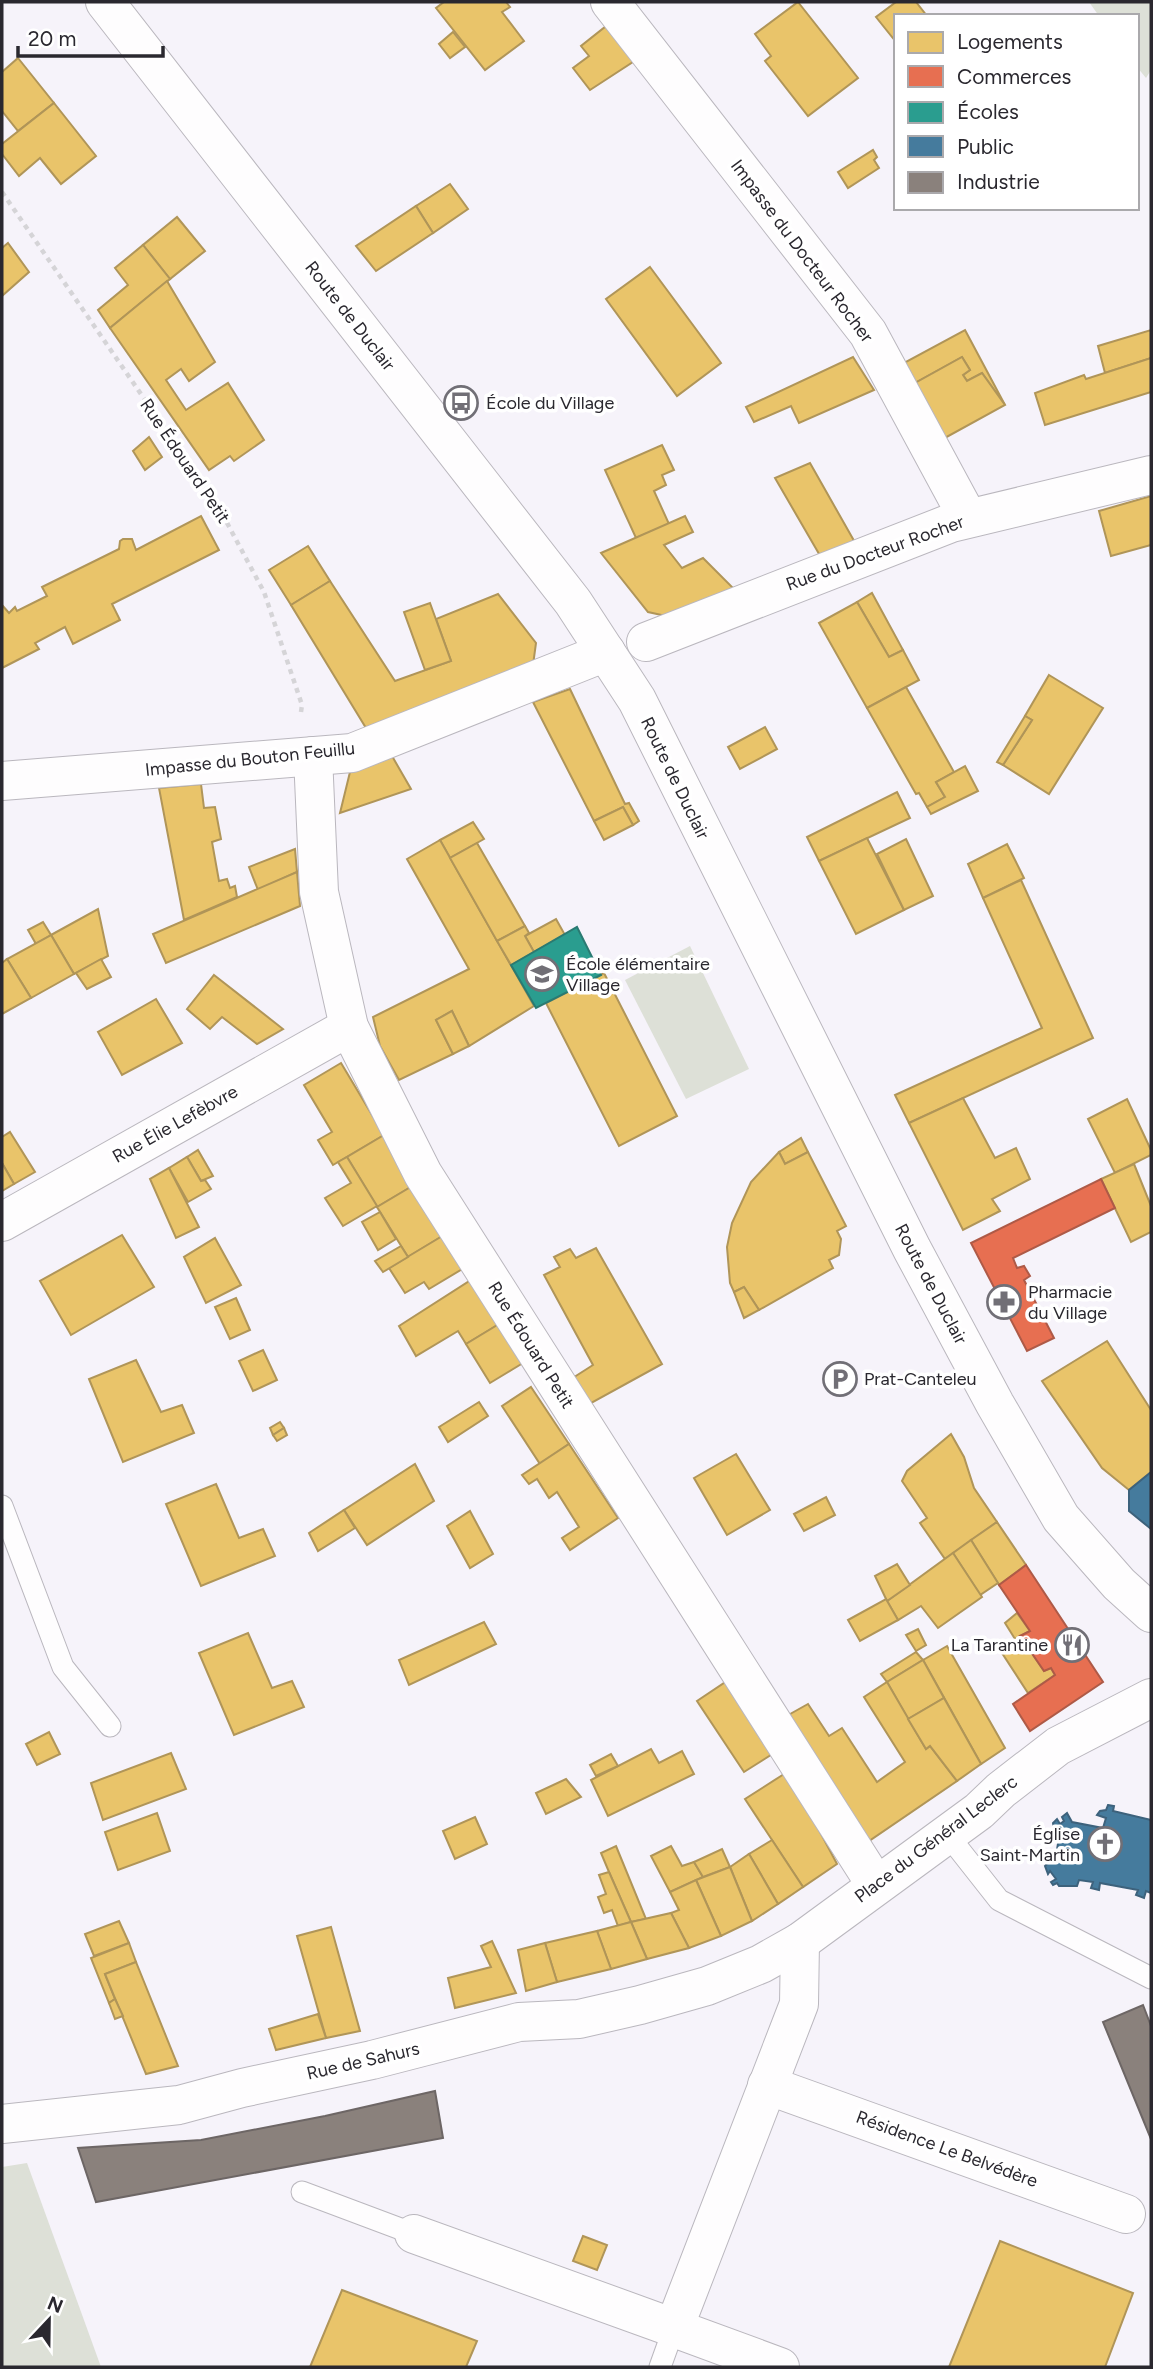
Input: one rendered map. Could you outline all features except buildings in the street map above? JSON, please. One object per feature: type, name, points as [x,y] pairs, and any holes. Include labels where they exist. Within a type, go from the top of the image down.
[{"type":"street","name":"Route de Duclair","points":[[105,2],[434,421],[573,602],[607,652],[637,700],[912,1249],[995,1404],[1061,1518],[1119,1584],[1151,1613]]},
{"type":"street","name":"Impasse du Docteur Rocher","points":[[610,2],[868,333],[968,518]]},
{"type":"street","name":"Rue du Docteur Rocher","points":[[646,642],[951,523],[1151,475]]},
{"type":"street","name":"Impasse du Bouton Feuillu","points":[[2,781],[352,753],[607,652]]},
{"type":"street","name":"Rue Édouard Petit","points":[[304,757],[319,892],[349,1027],[423,1174],[876,1885]]},
{"type":"street","name":"Rue Élie Lefèbvre","points":[[2,1222],[349,1027]]},
{"type":"street","name":"Place du Général Leclerc","points":[[721,1981],[761,1964],[800,1942],[947,1834],[1058,1746],[1151,1698]]},
{"type":"street","points":[[674,2328],[799,2004],[800,1942]]},
{"type":"street","name":"Rue de Sahurs","points":[[2,2124],[179,2105],[519,2022],[579,2019],[640,2005],[721,1981]]},
{"type":"street","name":"Résidence Le Belvédère","points":[[767,2085],[1126,2214]]},
{"type":"street","points":[[414,2234],[780,2367]]},
{"type":"lane","points":[[2,1506],[63,1667],[110,1726]]},
{"type":"lane","points":[[947,1834],[999,1900],[1151,1978]]},
{"type":"lane","points":[[302,2192],[414,2234]]},
{"type":"lane","points":[[660,2367],[674,2328]]},
{"type":"path","name":"Rue Édouard Petit","points":[[2,192],[218,506],[264,592],[302,705],[304,757]]},
{"type":"shaded area","points":[[1089,2],[1151,2],[1151,70],[1146,78],[1139,69],[1139,14],[1098,14]]},
{"type":"shaded area","points":[[690,946],[749,1069],[686,1099],[625,980]]},
{"type":"shaded area","points":[[27,2163],[101,2367],[2,2367],[2,2167]]},
{"type":"place","name":"École du Village","points":[[461,403]]},
{"type":"place","name":"École élémentaire Village","points":[[542,974]]},
{"type":"place","name":"Pharmacie du Village","points":[[1004,1302]]},
{"type":"place","name":"Prat-Canteleu","points":[[840,1379]]},
{"type":"place","name":"La Tarantine","points":[[1072,1645]]},
{"type":"place","name":"Église Saint-Martin","points":[[1105,1844]]}]
